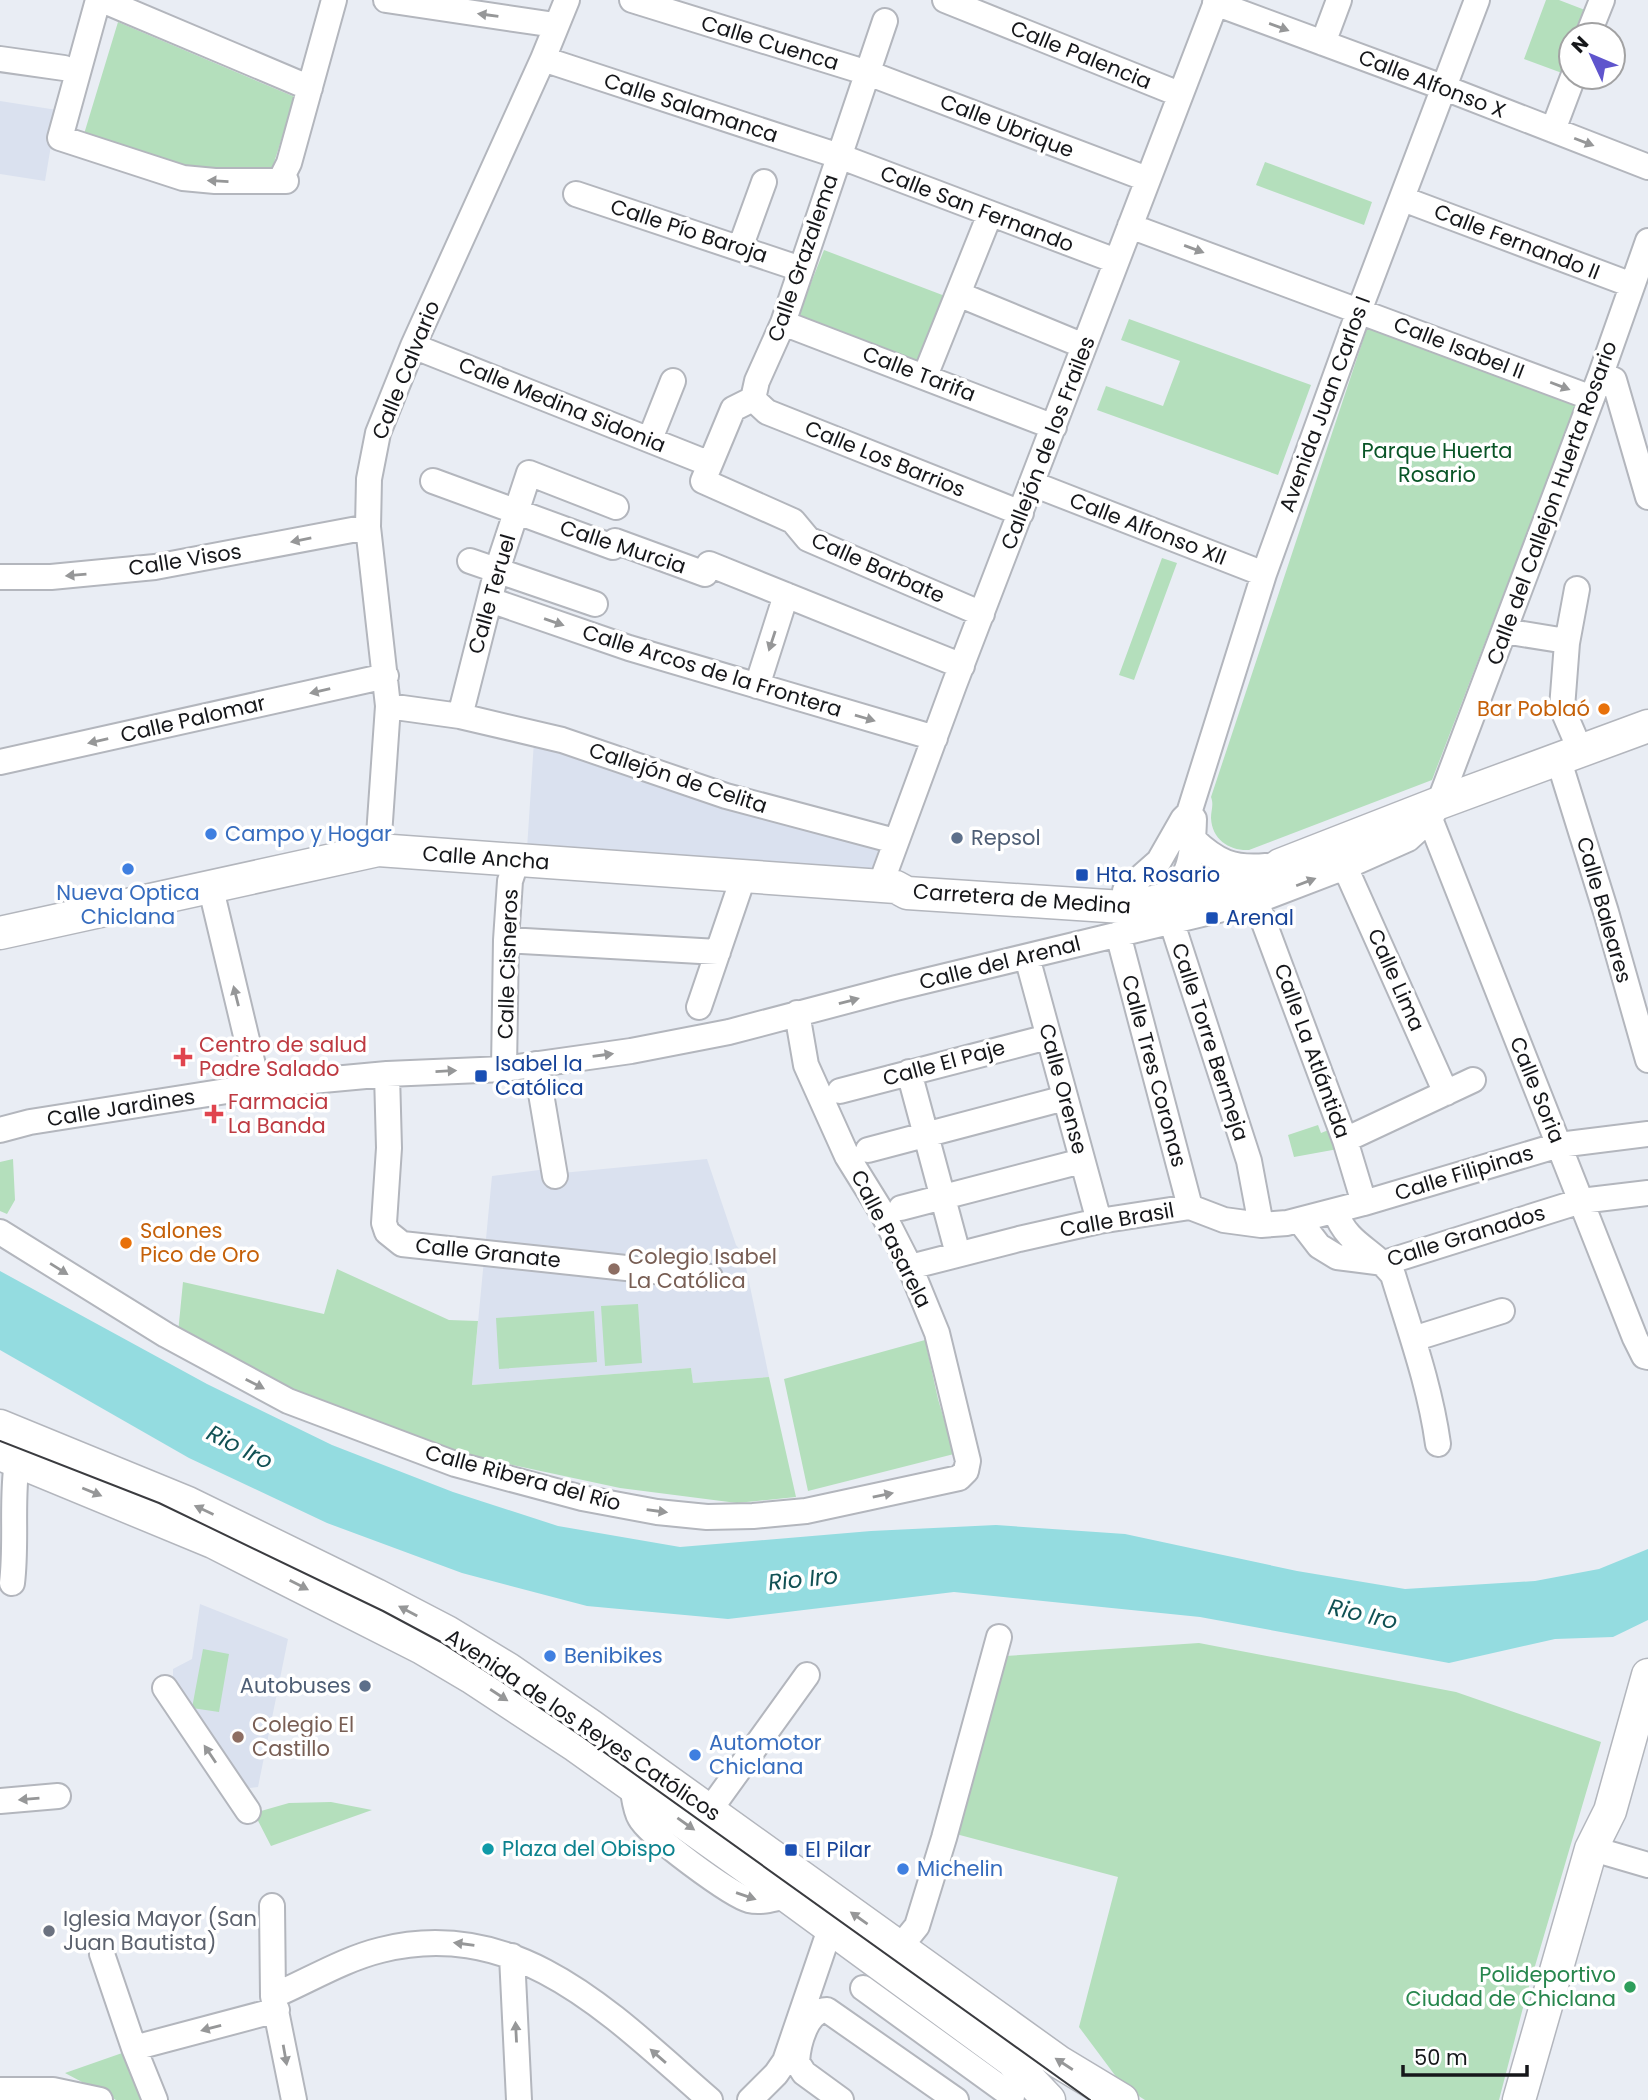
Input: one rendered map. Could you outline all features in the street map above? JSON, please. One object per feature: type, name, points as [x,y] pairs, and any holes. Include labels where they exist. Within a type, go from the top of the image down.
[{"type":"main road","name":"Carretera de Medina","points":[[888,887],[907,893],[1112,898],[1155,905],[1190,890],[1268,874],[1273,866],[1435,811],[1648,726]]},
{"type":"main road","name":"Calle Ancha","points":[[0,933],[378,850],[888,887]]},
{"type":"main road","name":"Avenida de los Reyes Católicos","points":[[0,1426],[188,1503],[447,1632],[508,1669],[1059,2062],[1122,2100]]},
{"type":"main road","name":"Avenida de los Reyes Católicos","points":[[8,1462],[213,1542],[422,1648],[515,1705],[787,1896],[1011,2060],[1016,2090],[1049,2100]]},
{"type":"main road","points":[[1520,2100],[1591,1849],[1609,1811],[1645,1685]]},
{"type":"main road","points":[[1536,2100],[1607,1853],[1609,1811]]},
{"type":"street","points":[[310,88],[100,0],[61,138],[183,178],[283,181],[289,163],[310,88],[334,0]]},
{"type":"street","points":[[386,0],[555,25]]},
{"type":"street","name":"Calle Calvario","points":[[378,850],[388,706],[368,527],[369,479],[378,433],[567,0]]},
{"type":"street","name":"Calle Cuenca","points":[[632,0],[868,73]]},
{"type":"street","name":"Calle Palencia","points":[[945,0],[1179,94]]},
{"type":"street","points":[[1323,43],[1339,0]]},
{"type":"street","name":"Avenida Juan Carlos I","points":[[1112,898],[1151,869],[1167,849],[1183,818],[1189,813],[1264,574],[1359,311],[1477,0]]},
{"type":"street","points":[[1594,21],[1602,0]]},
{"type":"street","name":"Callejón de los Frailes","points":[[888,887],[895,841],[1216,1]]},
{"type":"street","name":"Calle Alfonso X","points":[[1216,1],[1648,167]]},
{"type":"street","name":"Calle Grazalema","points":[[753,400],[757,381],[783,323],[885,21]]},
{"type":"street","points":[[0,59],[64,68]]},
{"type":"street","name":"Calle Salamanca","points":[[543,59],[839,156]]},
{"type":"street","name":"Calle Ubrique","points":[[868,73],[1147,178]]},
{"type":"street","points":[[1553,130],[1568,91]]},
{"type":"street","name":"Calle San Fernando","points":[[839,156],[1116,261]]},
{"type":"street","points":[[740,247],[764,182]]},
{"type":"street","name":"Calle Pío Baroja","points":[[576,194],[801,269]]},
{"type":"street","name":"Calle Fernando II","points":[[1402,199],[1632,285]]},
{"type":"street","points":[[925,376],[990,214]]},
{"type":"street","name":"Calle Isabel II","points":[[1130,226],[1592,398]]},
{"type":"street","name":"Calle del Callejon Huerta Rosario","points":[[1435,811],[1601,374],[1648,241]]},
{"type":"street","points":[[958,294],[1084,346]]},
{"type":"street","name":"Calle Tarifa","points":[[783,323],[1054,428]]},
{"type":"street","name":"Calle Medina Sidonia","points":[[414,346],[650,439],[707,473]]},
{"type":"street","points":[[1601,374],[1614,380],[1648,497]]},
{"type":"street","points":[[650,439],[673,381]]},
{"type":"street","points":[[707,473],[733,409],[753,400]]},
{"type":"street","name":"Calle Los Barrios","points":[[753,400],[767,412],[1021,513]]},
{"type":"street","name":"Calle Teruel","points":[[460,716],[498,570],[529,473],[616,507]]},
{"type":"street","name":"Calle Barbate","points":[[707,473],[793,521],[808,539],[982,614]]},
{"type":"street","name":"Calle Murcia","points":[[433,481],[613,547],[615,541],[705,574],[709,564],[962,666]]},
{"type":"street","name":"Calle Alfonso XII","points":[[1033,484],[1264,574]]},
{"type":"street","name":"Calle Visos","points":[[0,577],[51,577],[155,567],[368,527]]},
{"type":"street","points":[[470,561],[595,604]]},
{"type":"street","name":"Calle Baleares","points":[[1577,589],[1567,643],[1562,708],[1570,756],[1606,912],[1648,1060]]},
{"type":"street","points":[[757,686],[786,595]]},
{"type":"street","name":"Calle Arcos de la Frontera","points":[[490,600],[629,648],[935,738]]},
{"type":"street","points":[[1504,631],[1567,643]]},
{"type":"street","name":"Calle Palomar","points":[[0,762],[386,676]]},
{"type":"street","name":"Callejón de Celita","points":[[388,706],[460,716],[562,740],[726,796],[895,841]]},
{"type":"street","name":"Calle del Arenal","points":[[536,1064],[631,1051],[729,1032],[1256,901],[1345,867],[1408,839],[1435,811]]},
{"type":"street","name":"Calle Soria","points":[[1435,811],[1581,1201],[1635,1338],[1644,1356],[1648,1357]]},
{"type":"street","name":"Avenida Juan Carlos I","points":[[1189,813],[1194,819],[1189,867],[1190,890]]},
{"type":"street","points":[[1193,839],[1209,855],[1229,864],[1247,867],[1273,866]]},
{"type":"street","points":[[1167,849],[1166,872],[1190,890]]},
{"type":"street","name":"Calle Cisneros","points":[[504,1069],[506,940],[510,881],[517,860]]},
{"type":"street","name":"Calle Lima","points":[[1345,867],[1446,1093]]},
{"type":"street","points":[[699,1007],[743,878]]},
{"type":"street","points":[[210,885],[258,1086]]},
{"type":"street","name":"Calle La Atlántida","points":[[1256,901],[1345,1140],[1364,1203]]},
{"type":"street","name":"Calle Torre Bermeja","points":[[1172,923],[1249,1161],[1261,1225]]},
{"type":"street","name":"Calle Tres Coronas","points":[[1118,934],[1190,1207]]},
{"type":"street","points":[[506,940],[718,952]]},
{"type":"street","name":"Calle Orense","points":[[1027,957],[1099,1221]]},
{"type":"street","name":"Calle Pasarela","points":[[797,1013],[806,1065],[847,1156],[883,1214],[910,1267],[937,1333],[968,1461],[966,1471]]},
{"type":"street","name":"Calle El Paje","points":[[840,1091],[1048,1037]]},
{"type":"street","points":[[536,1064],[555,1176]]},
{"type":"street","name":"Calle Jardines","points":[[0,1130],[30,1122],[258,1086],[387,1074],[504,1069],[536,1064]]},
{"type":"street","points":[[909,1072],[958,1254]]},
{"type":"street","name":"Calle Granate","points":[[387,1074],[389,1148],[383,1223],[394,1239],[402,1244],[710,1277]]},
{"type":"street","points":[[1345,1140],[1473,1080]]},
{"type":"street","points":[[868,1150],[1065,1098]]},
{"type":"street","name":"Calle Filipinas","points":[[1364,1203],[1559,1144],[1648,1134]]},
{"type":"street","points":[[901,1209],[1082,1161]]},
{"type":"street","name":"Calle Granados","points":[[1299,1220],[1319,1246],[1337,1257],[1384,1263],[1581,1201],[1648,1193]]},
{"type":"street","name":"Calle Brasil","points":[[910,1267],[1099,1221],[1190,1207],[1224,1220],[1261,1225],[1299,1220],[1364,1203]]},
{"type":"street","points":[[1335,1211],[1345,1234],[1384,1263],[1393,1275],[1423,1369],[1438,1444]]},
{"type":"street","name":"Calle Ribera del Río","points":[[0,1232],[166,1335],[288,1401],[455,1464],[582,1498],[657,1512],[707,1517],[753,1516],[806,1511],[942,1483],[959,1478],[966,1471]]},
{"type":"street","points":[[1413,1339],[1502,1311]]},
{"type":"street","points":[[8,1462],[15,1558],[12,1583]]},
{"type":"street","points":[[900,1947],[917,1926],[999,1637]]},
{"type":"street","points":[[709,1811],[807,1675]]},
{"type":"street","points":[[165,1688],[248,1811]]},
{"type":"street","points":[[0,1801],[58,1797]]},
{"type":"street","points":[[1607,1853],[1648,1865]]},
{"type":"street","points":[[272,1906],[275,2003],[294,2100]]},
{"type":"street","points":[[750,2100],[776,2074],[785,2060],[830,1929]]},
{"type":"street","points":[[134,2048],[275,2003],[379,1950],[458,1942],[512,1956],[587,1995],[710,2100]]},
{"type":"street","points":[[102,1954],[155,2100]]},
{"type":"street","points":[[512,1956],[519,2100]]},
{"type":"street","points":[[863,1988],[1016,2090]]},
{"type":"street","points":[[832,2097],[798,2067],[797,2057],[803,2035],[814,2014],[827,2010],[956,2100]]},
{"type":"street","points":[[0,2090],[53,2090],[100,2100]]},
{"type":"shaded area","points":[[0,101],[57,110],[45,181],[0,174]]},
{"type":"shaded area","points":[[534,741],[881,843],[871,871],[527,849]]},
{"type":"shaded area","name":"Colegio Isabel La Católica","points":[[707,1159],[736,1245],[743,1253],[769,1377],[693,1383],[691,1368],[472,1385],[492,1176],[547,1169],[562,1173]]},
{"type":"shaded area","name":"Colegio El Castillo","points":[[200,1604],[288,1639],[258,1787],[241,1789],[173,1686],[173,1669],[192,1659]]},
{"type":"green space","points":[[1546,0],[1559,0],[1585,10],[1581,21],[1557,21],[1557,71],[1524,59]]},
{"type":"green space","points":[[118,22],[295,97],[271,172],[193,168],[84,134]]},
{"type":"green space","points":[[1265,162],[1372,202],[1364,225],[1256,185]]},
{"type":"green space","points":[[824,250],[945,296],[918,365],[797,318]]},
{"type":"green space","points":[[1129,319],[1311,385],[1278,475],[1097,410],[1106,386],[1163,406],[1180,361],[1121,340]]},
{"type":"green space","name":"Parque Huerta Rosario","points":[[1369,322],[1579,398],[1432,780],[1249,850],[1235,849],[1218,838],[1212,826],[1211,797]]},
{"type":"green space","points":[[1162,558],[1177,563],[1134,680],[1119,675]]},
{"type":"green space","points":[[1318,1125],[1321,1133],[1331,1129],[1338,1149],[1294,1157],[1288,1135]]},
{"type":"green space","points":[[13,1159],[15,1200],[7,1214],[0,1211],[0,1162]]},
{"type":"green space","points":[[337,1269],[449,1320],[478,1321],[472,1385],[691,1368],[693,1383],[769,1377],[796,1497],[737,1503],[620,1488],[447,1451],[291,1394],[178,1333],[183,1282],[324,1314]]},
{"type":"green space","points":[[638,1304],[642,1363],[605,1366],[601,1306]]},
{"type":"green space","points":[[594,1311],[597,1362],[499,1369],[496,1318]]},
{"type":"green space","points":[[925,1340],[954,1454],[808,1491],[784,1379]]},
{"type":"green space","points":[[1199,1643],[1456,1692],[1601,1742],[1525,2000],[1499,2100],[1145,2100],[1123,2086],[1079,2027],[1118,1877],[956,1834],[1005,1656]]},
{"type":"green space","points":[[203,1649],[229,1654],[219,1712],[192,1708]]},
{"type":"green space","points":[[331,1802],[372,1810],[271,1846],[254,1813],[289,1803]]},
{"type":"green space","points":[[125,2052],[146,2100],[116,2100],[65,2073]]},
{"type":"water","name":"Rio Iro","points":[[0,1271],[207,1384],[332,1445],[453,1492],[558,1526],[680,1547],[871,1531],[996,1525],[1125,1534],[1297,1571],[1405,1589],[1535,1581],[1599,1569],[1648,1549],[1648,1620],[1613,1637],[1555,1639],[1449,1663],[1200,1617],[954,1592],[728,1619],[587,1606],[462,1573],[327,1523],[189,1458],[0,1350]]},
{"type":"tram line","points":[[0,1441],[159,1503],[383,1611],[441,1642],[583,1737],[1090,2100]]},
{"type":"place","name":"Bar Poblaó","points":[[1604,709]]},
{"type":"place","name":"Campo y Hogar","points":[[211,834]]},
{"type":"place","name":"Repsol","points":[[957,838]]},
{"type":"place","name":"Nueva Optica Chiclana","points":[[128,869]]},
{"type":"place","name":"Hta. Rosario","points":[[1082,875]]},
{"type":"place","name":"Arenal","points":[[1212,918]]},
{"type":"place","name":"Centro de salud Padre Salado","points":[[183,1057]]},
{"type":"place","name":"Isabel la Católica","points":[[481,1076]]},
{"type":"place","name":"Farmacia La Banda","points":[[214,1114]]},
{"type":"place","name":"Salones Pico de Oro","points":[[126,1243]]},
{"type":"place","name":"Colegio Isabel La Católica","points":[[614,1269]]},
{"type":"place","name":"Benibikes","points":[[550,1656]]},
{"type":"place","name":"Autobuses","points":[[365,1686]]},
{"type":"place","name":"Colegio El Castillo","points":[[238,1737]]},
{"type":"place","name":"Automotor Chiclana","points":[[695,1755]]},
{"type":"place","name":"Plaza del Obispo","points":[[488,1849]]},
{"type":"place","name":"El Pilar","points":[[791,1850]]},
{"type":"place","name":"Michelin","points":[[903,1869]]},
{"type":"place","name":"Iglesia Mayor (San Juan Bautista)","points":[[49,1931]]},
{"type":"place","name":"Polideportivo Ciudad de Chiclana","points":[[1630,1987]]}]
